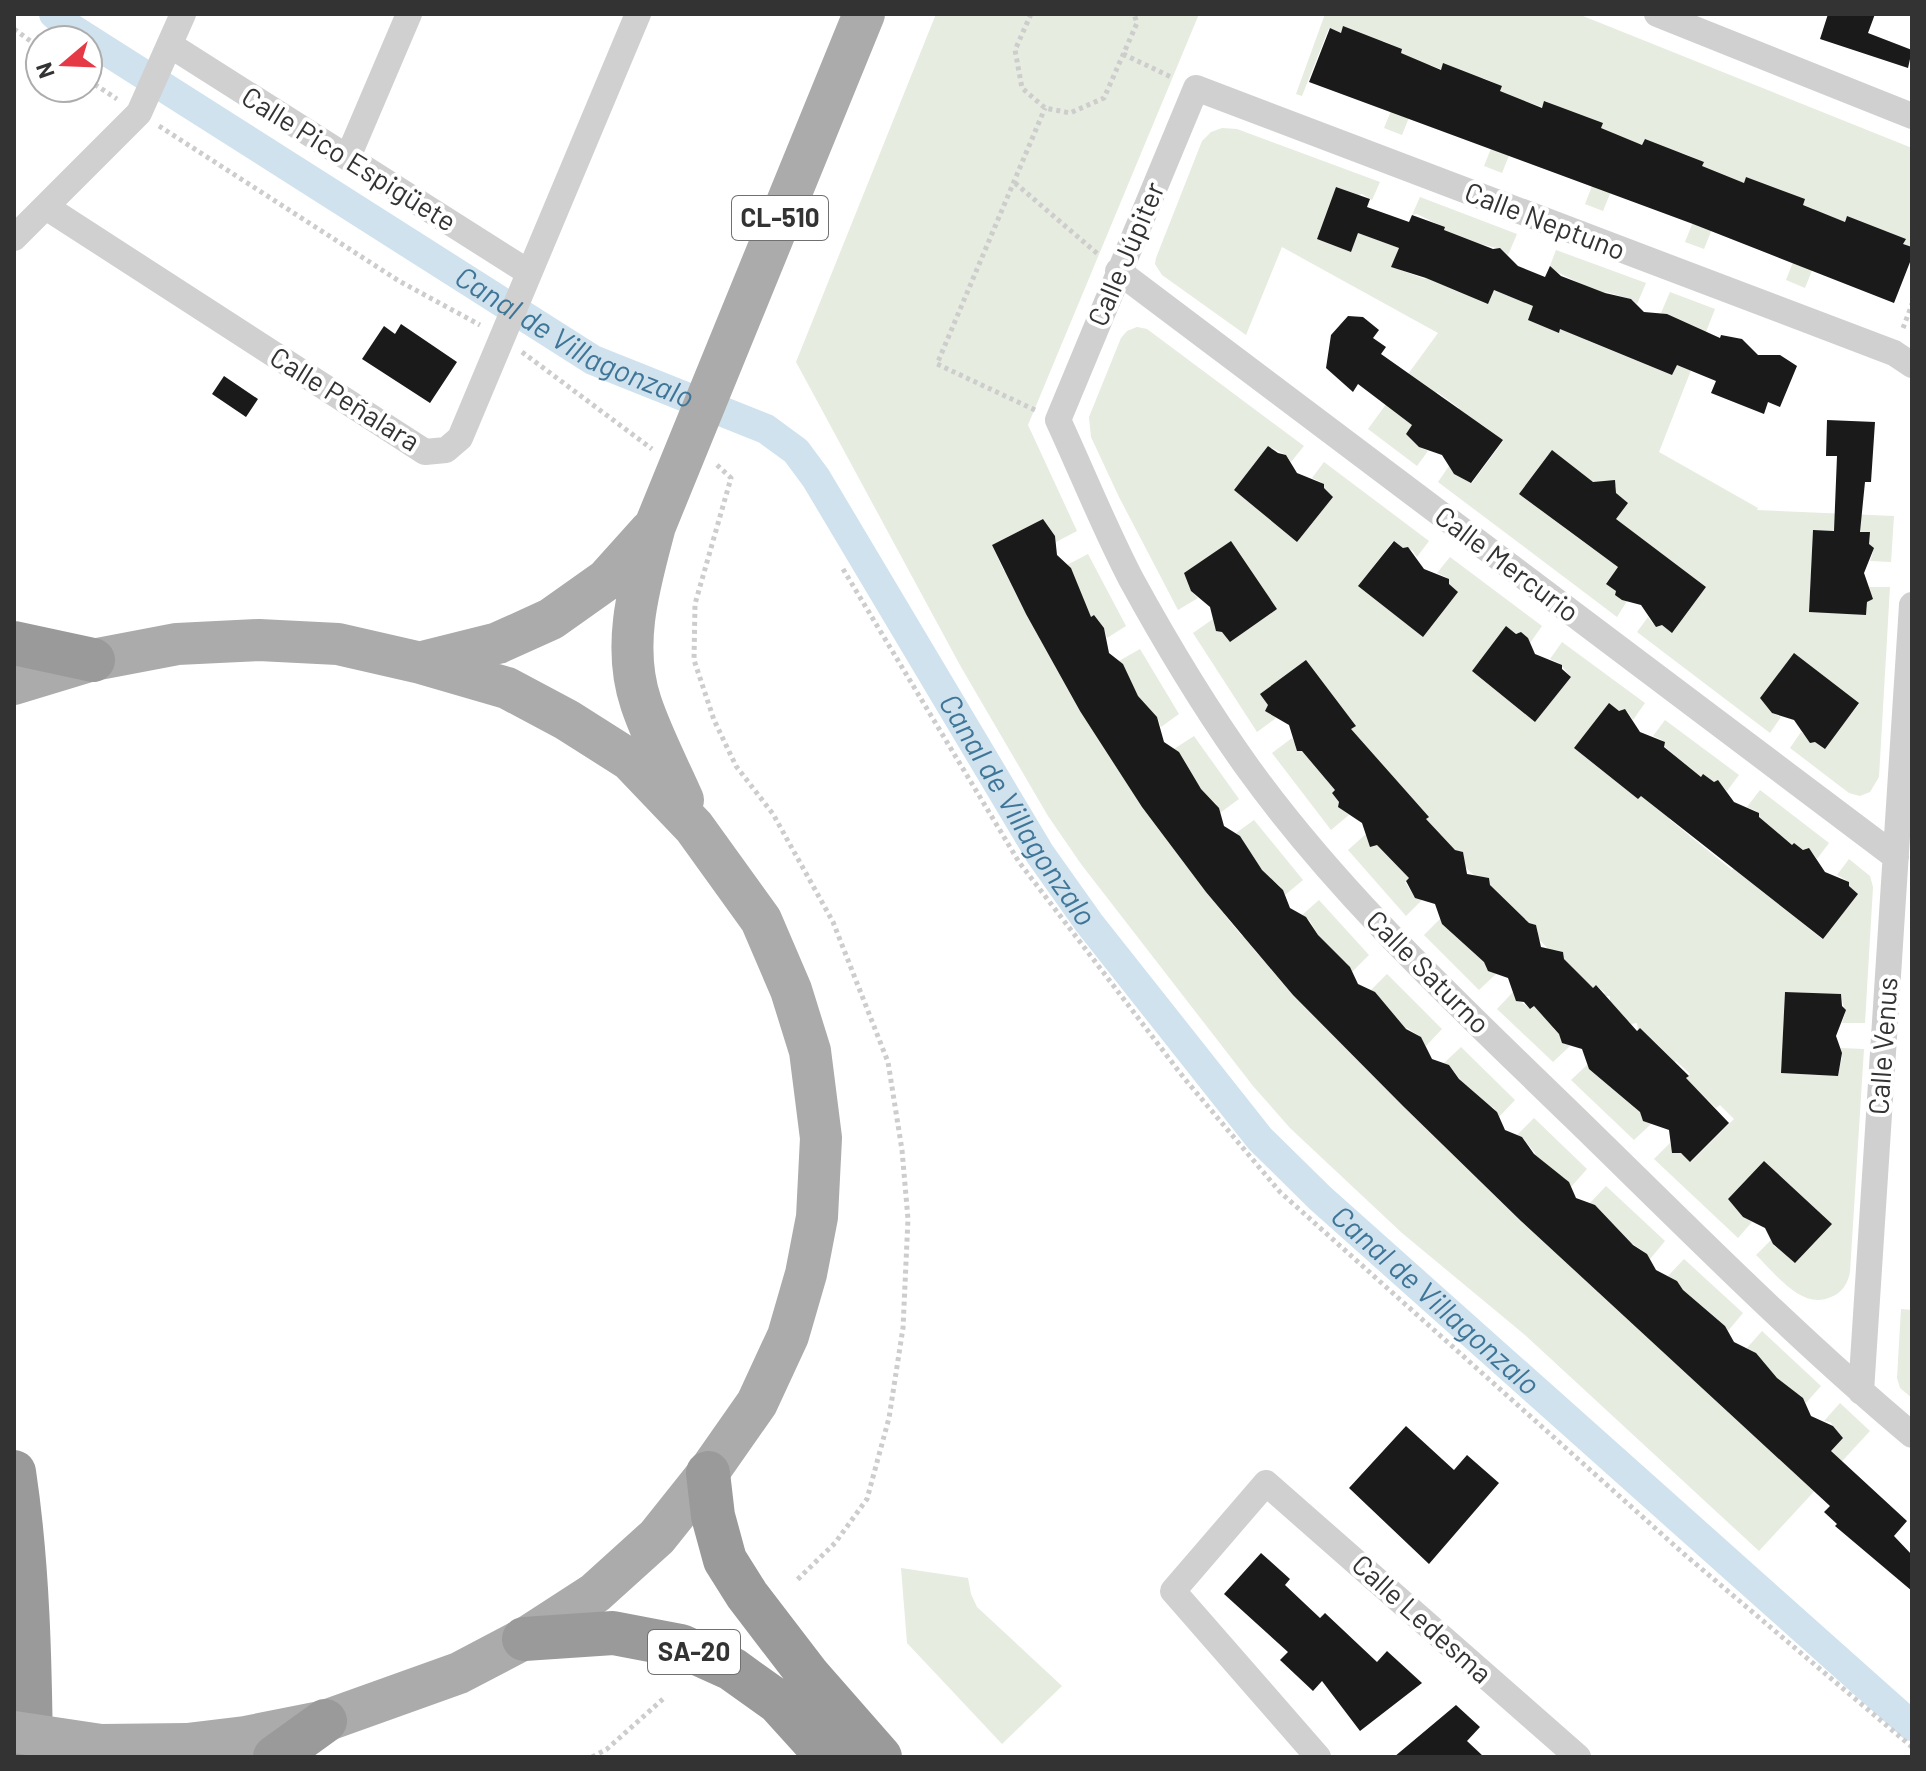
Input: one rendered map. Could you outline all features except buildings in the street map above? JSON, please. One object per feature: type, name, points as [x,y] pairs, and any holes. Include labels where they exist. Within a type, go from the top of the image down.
[{"type":"highway","points":[[14,643],[93,660]]},
{"type":"highway","points":[[14,1472],[19,1505],[30,1687],[31,1757]]},
{"type":"highway","name":"SA-20","points":[[708,1473],[713,1516],[725,1560],[747,1595],[809,1676],[880,1757]]},
{"type":"highway","name":"SA-20","points":[[524,1639],[613,1633],[681,1646],[732,1669],[778,1702],[828,1757]]},
{"type":"highway","points":[[275,1757],[325,1721]]},
{"type":"main road","name":"CL-510","points":[[694,827],[640,701],[633,655],[634,605],[655,526],[864,14]]},
{"type":"main road","name":"CL-510","points":[[421,663],[498,643],[551,619],[606,580],[655,526]]},
{"type":"main road","points":[[14,684],[93,660],[177,644],[259,640],[338,644],[421,663],[507,688],[567,720],[630,760],[694,827],[761,920],[785,975],[810,1051],[821,1138],[817,1217],[806,1274],[788,1336],[757,1403],[708,1473],[657,1537],[595,1593],[524,1639],[459,1673],[325,1721],[245,1737],[187,1744],[101,1745],[14,1732]]},
{"type":"street","points":[[14,238],[144,103],[183,14]]},
{"type":"street","points":[[348,157],[409,14]]},
{"type":"street","name":"Calle Peñalara","points":[[46,207],[425,452],[446,450],[460,438],[638,14]]},
{"type":"street","points":[[1657,14],[1912,116]]},
{"type":"street","name":"Calle Pico Espigüete","points":[[166,54],[348,157],[524,283]]},
{"type":"street","name":"Calle Júpiter","points":[[1047,415],[1185,83]]},
{"type":"street","name":"Calle Neptuno","points":[[1185,83],[1903,359]]},
{"type":"street","name":"Calle Mercurio","points":[[1110,264],[1896,857]]},
{"type":"street","name":"Calle Saturno","points":[[1047,415],[1131,578],[1183,666],[1247,766],[1324,864],[1411,958],[1861,1392],[1912,1435]]},
{"type":"street","name":"Calle Venus","points":[[1861,1392],[1912,605]]},
{"type":"street","name":"Calle Ledesma","points":[[1318,1757],[1173,1591],[1266,1483],[1578,1757]]},
{"type":"path","points":[[1031,14],[1015,50],[1022,88],[1045,108],[1070,113],[1104,98],[1137,23],[1134,14]]},
{"type":"path","points":[[1123,54],[1185,83]]},
{"type":"path","points":[[104,87],[144,103],[399,281],[506,330],[678,468]]},
{"type":"path","points":[[1045,108],[937,364],[1047,415]]},
{"type":"path","points":[[1015,183],[1110,264]]},
{"type":"path","points":[[1903,328],[1912,304]]},
{"type":"path","points":[[843,569],[1019,862],[1184,1078],[1280,1192],[1684,1554],[1912,1747]]},
{"type":"path","points":[[592,1757],[607,1749],[663,1699]]},
{"type":"shaded area","points":[[936,14],[1199,14],[1028,425],[1077,531],[1056,542],[1043,519],[992,545],[1004,571],[1008,570],[1026,614],[1074,579],[1067,565],[1088,554],[1126,626],[1107,638],[1104,628],[1093,616],[1043,643],[1080,711],[1126,675],[1119,661],[1140,649],[1179,714],[1161,727],[1157,717],[1098,737],[1139,802],[1183,762],[1179,752],[1174,749],[1194,736],[1239,799],[1220,813],[1216,804],[1204,793],[1158,827],[1245,847],[1236,833],[1254,820],[1303,880],[1285,895],[1268,876],[1224,914],[1242,936],[1246,934],[1255,951],[1274,972],[1318,935],[1310,921],[1302,915],[1319,900],[1369,955],[1352,972],[1341,960],[1293,994],[1313,1015],[1328,1025],[1326,1028],[1347,1049],[1382,1001],[1371,990],[1387,974],[1442,1029],[1426,1046],[1421,1037],[1407,1028],[1367,1069],[1462,1082],[1444,1063],[1461,1047],[1515,1100],[1499,1117],[1488,1105],[1500,1189],[1535,1153],[1517,1135],[1534,1118],[1587,1169],[1571,1187],[1565,1178],[1559,1176],[1513,1212],[1590,1203],[1606,1186],[1665,1241],[1650,1259],[1630,1242],[1591,1284],[1680,1287],[1668,1276],[1684,1259],[1743,1313],[1728,1331],[1716,1320],[1670,1356],[1756,1353],[1747,1348],[1762,1331],[1821,1386],[1806,1403],[1794,1393],[1747,1429],[1804,1481],[1843,1438],[1830,1422],[1824,1421],[1840,1403],[1870,1431],[1759,1551],[1525,1335],[1402,1233],[1290,1128],[1253,1086],[1081,864],[1048,816],[961,667],[796,362]]},
{"type":"shaded area","points":[[1325,14],[1578,14],[1912,148],[1912,247],[1903,244],[1905,239],[1886,231],[1883,237],[1847,216],[1844,223],[1833,218],[1805,288],[1786,280],[1814,209],[1803,205],[1804,199],[1785,192],[1782,198],[1765,185],[1746,177],[1744,183],[1732,179],[1704,249],[1685,242],[1713,172],[1702,167],[1703,162],[1685,154],[1631,142],[1603,211],[1585,204],[1613,133],[1601,128],[1602,123],[1584,116],[1581,122],[1545,101],[1542,107],[1530,103],[1502,173],[1484,166],[1512,96],[1500,91],[1502,86],[1483,78],[1480,84],[1430,65],[1402,135],[1384,128],[1412,59],[1400,54],[1402,49],[1383,41],[1380,47],[1343,27],[1341,33],[1329,28],[1302,96],[1296,94]]},
{"type":"shaded area","points":[[1222,128],[1237,129],[1380,182],[1372,200],[1336,187],[1317,239],[1350,251],[1358,233],[1399,248],[1392,267],[1425,279],[1445,228],[1417,214],[1412,215],[1420,197],[1517,234],[1508,255],[1501,249],[1476,243],[1494,290],[1533,306],[1559,332],[1579,283],[1548,271],[1556,250],[1646,283],[1637,304],[1631,299],[1606,292],[1586,340],[1672,375],[1676,366],[1675,319],[1661,313],[1670,292],[1715,309],[1659,452],[1757,510],[1894,516],[1891,562],[1870,561],[1873,552],[1869,545],[1869,532],[1813,530],[1809,611],[1866,615],[1867,602],[1871,597],[1869,587],[1890,587],[1879,777],[1870,792],[1860,796],[1849,793],[1790,748],[1801,732],[1812,742],[1832,738],[1859,704],[1795,654],[1760,698],[1772,713],[1781,717],[1770,733],[1637,632],[1648,617],[1653,624],[1662,625],[1672,632],[1706,587],[1641,538],[1606,583],[1616,591],[1615,594],[1627,601],[1617,617],[1438,482],[1449,466],[1454,474],[1472,483],[1503,441],[1481,424],[1472,436],[1451,420],[1459,408],[1437,392],[1406,434],[1428,451],[1417,466],[1368,429],[1438,333],[1282,247],[1246,335],[1162,275],[1155,264],[1156,258],[1202,141],[1211,132]],"holes":[[[1609,481],[1616,486],[1616,493],[1628,503],[1592,548],[1566,529],[1536,500],[1532,504],[1519,494]]]},
{"type":"shaded area","points":[[1137,327],[1147,329],[1304,446],[1291,462],[1286,455],[1268,446],[1234,490],[1255,507],[1323,489],[1321,482],[1312,478],[1324,462],[1429,541],[1417,557],[1412,550],[1393,541],[1359,585],[1422,636],[1449,584],[1446,577],[1437,573],[1450,557],[1542,626],[1530,643],[1525,635],[1506,627],[1472,671],[1535,722],[1571,677],[1559,663],[1550,659],[1562,642],[1645,703],[1633,720],[1628,712],[1619,711],[1609,704],[1574,748],[1638,799],[1674,755],[1662,740],[1653,736],[1665,720],[1739,775],[1727,791],[1717,781],[1696,784],[1669,819],[1732,870],[1741,860],[1759,817],[1756,811],[1747,807],[1760,790],[1829,843],[1817,859],[1812,852],[1793,843],[1759,888],[1822,939],[1858,894],[1837,875],[1849,859],[1870,876],[1873,887],[1865,1023],[1842,1023],[1845,1014],[1841,994],[1785,992],[1781,1073],[1837,1076],[1842,1058],[1841,1048],[1864,1049],[1850,1272],[1846,1284],[1838,1293],[1820,1300],[1800,1295],[1756,1255],[1771,1240],[1775,1247],[1782,1250],[1764,1161],[1728,1199],[1743,1217],[1752,1222],[1738,1238],[1654,1159],[1670,1143],[1673,1151],[1681,1153],[1691,1162],[1734,1119],[1720,1105],[1716,1108],[1686,1079],[1690,1074],[1676,1061],[1632,1104],[1641,1113],[1642,1119],[1651,1124],[1634,1140],[1571,1080],[1588,1064],[1595,1073],[1649,1037],[1640,1028],[1638,1030],[1637,1023],[1625,1023],[1610,1003],[1610,996],[1602,996],[1605,993],[1596,985],[1553,1028],[1561,1041],[1570,1046],[1553,1062],[1497,1009],[1513,992],[1515,998],[1531,1009],[1573,968],[1564,959],[1563,952],[1555,950],[1552,953],[1535,935],[1538,932],[1536,925],[1529,923],[1485,963],[1487,969],[1496,974],[1479,990],[1424,935],[1440,919],[1447,928],[1490,885],[1489,878],[1479,880],[1463,865],[1463,852],[1455,850],[1446,841],[1405,882],[1414,896],[1422,900],[1406,916],[1348,850],[1366,834],[1370,843],[1377,845],[1374,755],[1332,793],[1341,809],[1349,815],[1331,830],[1272,753],[1292,738],[1299,751],[1355,725],[1339,704],[1268,705],[1268,711],[1276,718],[1257,732],[1193,633],[1213,619],[1215,628],[1240,634],[1277,609],[1231,542],[1184,573],[1191,591],[1198,598],[1178,610],[1091,437],[1089,417],[1121,338]]},
{"type":"shaded area","points":[[1901,1309],[1912,1310],[1912,1398],[1900,1388],[1897,1378]]},
{"type":"shaded area","points":[[901,1568],[968,1578],[977,1607],[1062,1686],[1002,1744],[907,1643]]},
{"type":"waterway","name":"Canal de Villagonzalo","points":[[54,14],[69,27],[593,360],[766,429],[796,451],[816,478],[1040,854],[1089,923],[1260,1139],[1320,1198],[1912,1726]]}]
